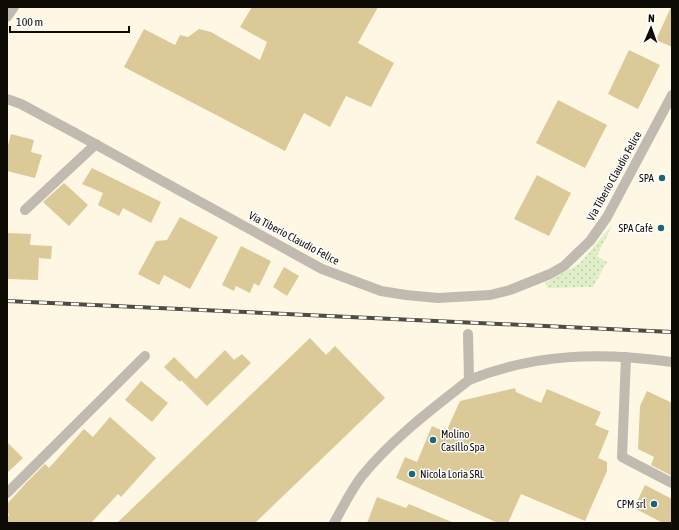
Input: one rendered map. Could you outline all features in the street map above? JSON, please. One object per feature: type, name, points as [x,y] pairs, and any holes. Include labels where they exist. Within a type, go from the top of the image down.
[{"type":"street","points":[[7,17],[14,7]]},
{"type":"street","points":[[7,93],[21,104]]},
{"type":"street","name":"Via Tiberio Claudio Felice","points":[[21,104],[322,269],[381,291],[412,296],[467,297],[490,295],[531,283],[564,266],[579,253],[607,217],[672,95]]},
{"type":"street","points":[[7,99],[21,104]]},
{"type":"street","points":[[25,210],[96,144]]},
{"type":"street","points":[[468,334],[469,380]]},
{"type":"street","points":[[7,493],[145,356]]},
{"type":"street","points":[[334,523],[353,489],[374,462],[405,433],[469,380],[501,368],[544,359],[586,356],[626,357],[672,362]]},
{"type":"street","points":[[626,357],[622,458],[672,483]]},
{"type":"green space","points":[[613,224],[597,256],[607,262],[593,287],[548,288],[545,283],[579,264]]},
{"type":"building","points":[[252,7],[378,7],[358,43],[394,63],[371,107],[346,96],[330,127],[304,113],[285,151],[124,67],[144,29],[175,45],[180,35],[188,37],[199,29],[211,32],[260,60],[267,42],[240,27]]},
{"type":"building","points":[[672,7],[672,47],[656,40]]},
{"type":"building","points":[[629,50],[660,65],[638,109],[608,94]]},
{"type":"building","points":[[558,100],[607,125],[585,168],[536,143]]},
{"type":"building","points":[[11,134],[34,140],[31,152],[42,155],[35,178],[7,171],[7,149]]},
{"type":"building","points":[[92,168],[161,202],[151,223],[123,208],[119,216],[98,205],[103,193],[82,184]]},
{"type":"building","points":[[537,175],[571,193],[549,236],[514,219]]},
{"type":"building","points":[[64,183],[88,205],[69,226],[43,202]]},
{"type":"building","points":[[180,217],[218,237],[190,289],[164,275],[159,285],[138,274],[156,241],[167,240]]},
{"type":"building","points":[[7,233],[31,234],[30,245],[52,246],[51,259],[39,258],[38,280],[7,279]]},
{"type":"building","points":[[241,246],[271,261],[259,286],[254,283],[250,293],[236,286],[234,291],[222,285]]},
{"type":"building","points":[[284,267],[299,276],[287,296],[273,287]]},
{"type":"building","points":[[310,338],[326,355],[335,346],[385,398],[255,523],[117,523]]},
{"type":"building","points":[[225,350],[234,360],[242,354],[251,363],[207,406],[181,380],[180,382],[164,367],[174,357],[196,379]]},
{"type":"building","points":[[141,381],[168,403],[152,422],[125,400]]},
{"type":"building","points":[[515,388],[516,392],[541,403],[547,389],[601,412],[595,425],[609,431],[598,458],[607,462],[607,471],[585,521],[521,494],[508,523],[498,523],[396,478],[405,457],[417,462],[432,426],[446,432],[460,401]]},
{"type":"building","points":[[647,391],[672,403],[672,476],[651,465],[654,457],[638,449],[640,406]]},
{"type":"building","points":[[110,417],[156,458],[121,497],[118,494],[91,523],[7,523],[7,517],[9,515],[7,511],[7,504],[27,482],[45,464],[49,468],[84,429],[93,437]]},
{"type":"building","points":[[7,442],[23,458],[7,473]]},
{"type":"building","name":"CPM srl","points":[[645,485],[672,499],[672,523],[663,523],[634,508]]},
{"type":"building","points":[[377,497],[406,508],[409,504],[454,523],[367,523]]},
{"type":"railway","points":[[7,301],[672,332]]},
{"type":"place","name":"SPA","points":[[662,178]]},
{"type":"place","name":"SPA Cafè","points":[[661,228]]},
{"type":"place","name":"Molino Casillo Spa","points":[[433,440]]},
{"type":"place","name":"Nicola Loria SRL","points":[[412,474]]},
{"type":"place","name":"CPM srl","points":[[654,504]]}]
